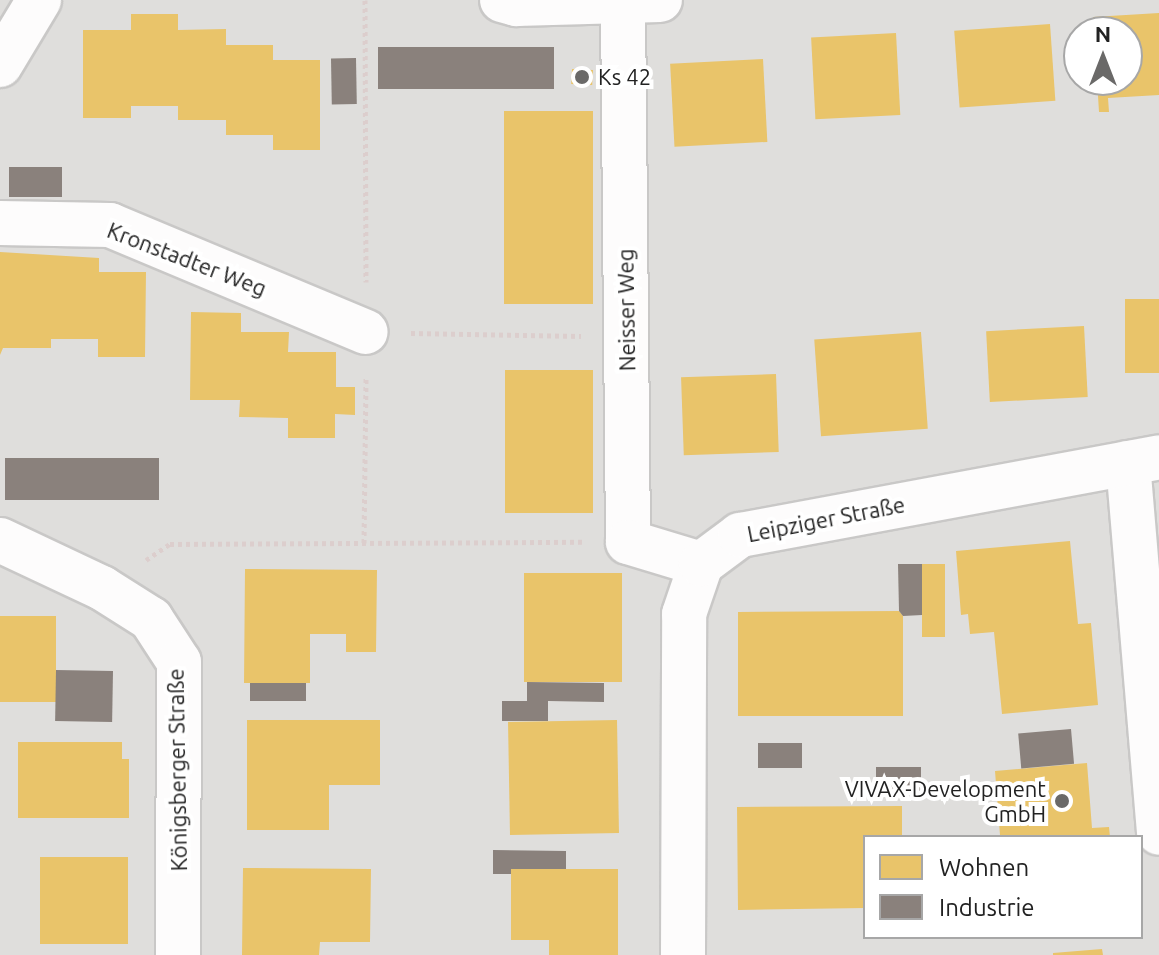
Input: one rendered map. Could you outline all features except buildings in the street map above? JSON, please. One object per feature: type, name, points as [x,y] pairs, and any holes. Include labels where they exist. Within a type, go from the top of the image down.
[{"type":"street","points":[[0,65],[39,0]]},
{"type":"street","points":[[502,0],[516,4],[642,1]]},
{"type":"street","name":"Neisser Weg","points":[[628,542],[627,337],[642,1]]},
{"type":"street","name":"Kronstadter Weg","points":[[0,223],[110,225],[366,332]]},
{"type":"street","points":[[1144,460],[1159,833]]},
{"type":"street","name":"Leipziger Straße","points":[[701,564],[740,535],[1144,460]]},
{"type":"street","name":"Königsberger Straße","points":[[0,540],[102,588],[151,619],[179,662],[178,955]]},
{"type":"street","points":[[628,542],[701,564],[684,614],[683,955]]},
{"type":"path","points":[[364,543],[365,0]]},
{"type":"path","points":[[366,332],[627,337]]},
{"type":"path","points":[[102,588],[170,544],[628,542]]},
{"type":"shaded area","points":[[0,0],[1159,0],[1159,955],[0,955]]},
{"type":"place","name":"Ks 42","points":[[582,77]]},
{"type":"place","name":"VIVAX-Development GmbH","points":[[1062,801]]}]
